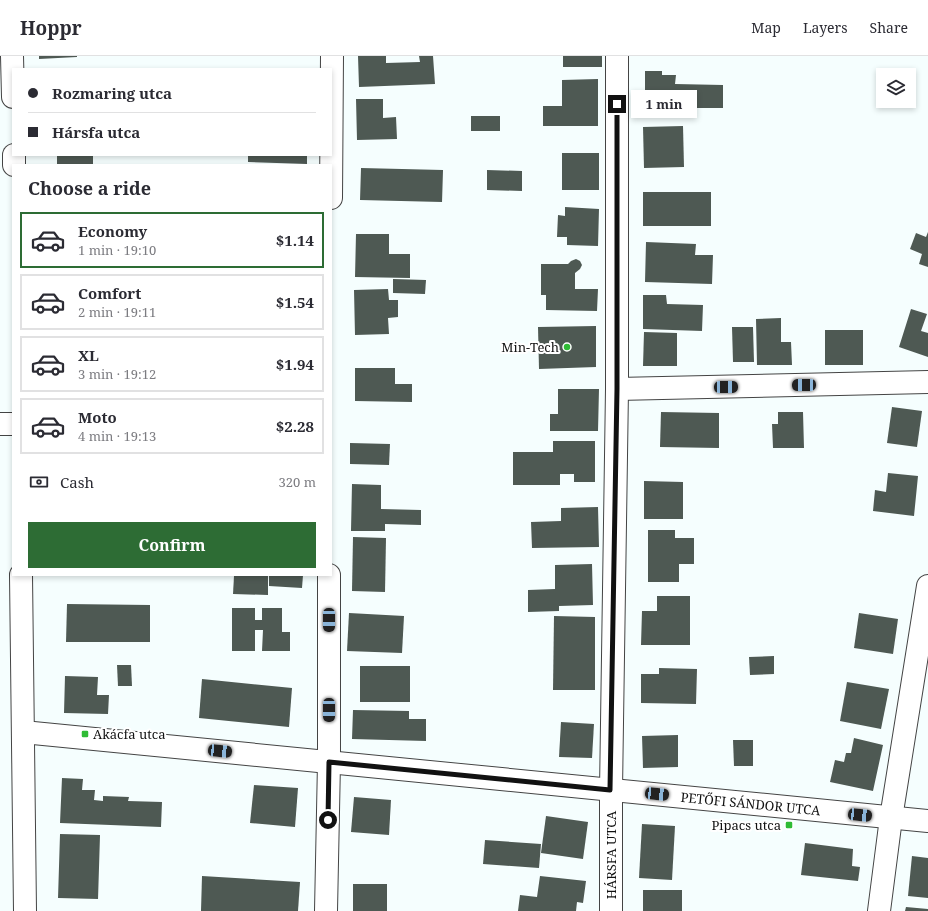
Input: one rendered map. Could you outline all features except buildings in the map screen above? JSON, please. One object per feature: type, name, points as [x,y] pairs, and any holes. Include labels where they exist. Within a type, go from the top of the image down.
[{"type":"street","points":[[12,56],[12,68]]},
{"type":"street","points":[[332,56],[332,68]]},
{"type":"street","name":"HÁRSFA UTCA","points":[[611,911],[610,790],[617,389],[617,56]]},
{"type":"street","points":[[617,389],[928,382]]},
{"type":"street","points":[[0,424],[12,424]]},
{"type":"street","points":[[21,576],[25,911]]},
{"type":"street","points":[[326,911],[329,762],[330,576]]},
{"type":"street","points":[[879,911],[928,586]]},
{"type":"street","name":"PETŐFI SÁNDOR UTCA","points":[[23,732],[928,821]]},
{"type":"place","name":"Min-Tech","points":[[567,347]]},
{"type":"place","name":"Akácfa utca","points":[[85,734]]},
{"type":"place","name":"Pipacs utca","points":[[789,825]]},
{"type":"route","points":[[328,820],[329,762],[610,790],[617,389],[617,104]]}]
